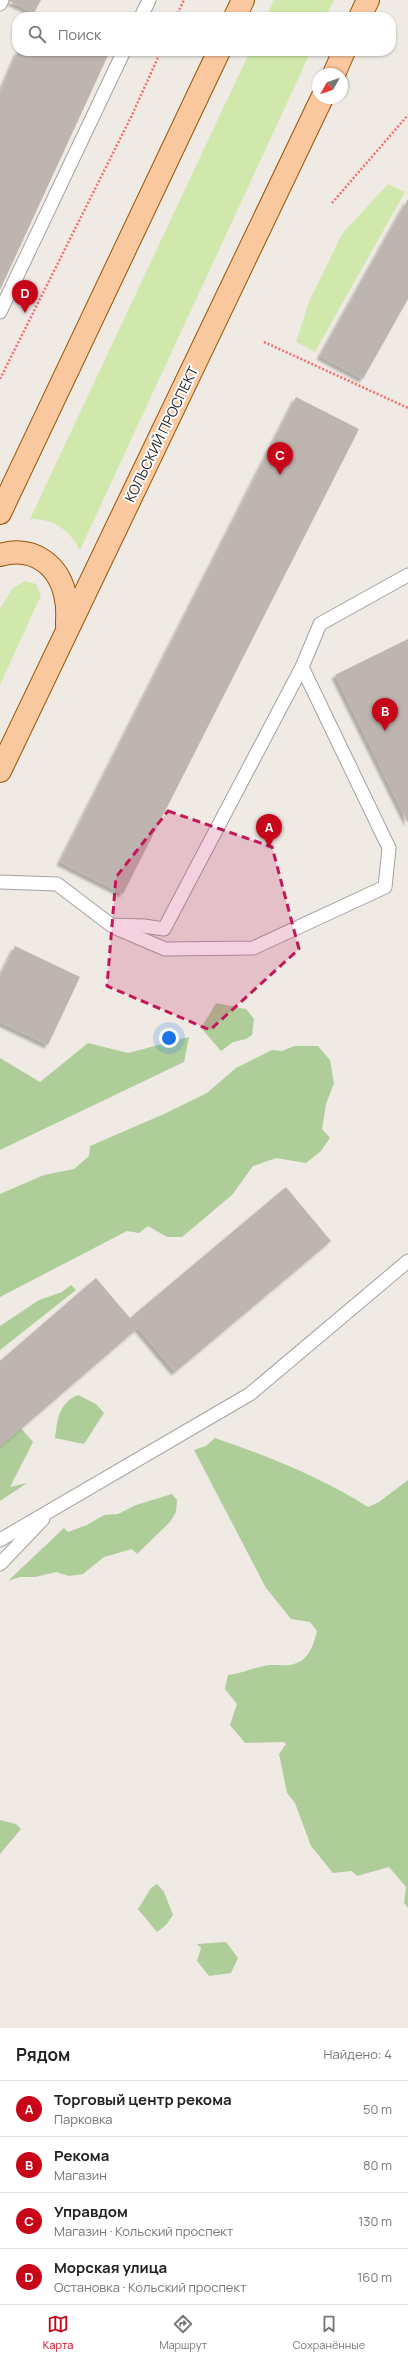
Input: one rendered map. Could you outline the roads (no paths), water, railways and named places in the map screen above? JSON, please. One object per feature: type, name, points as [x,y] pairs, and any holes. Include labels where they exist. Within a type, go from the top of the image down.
[{"type":"main road","points":[[237,12],[243,0]]},
{"type":"main road","points":[[362,12],[368,0]]},
{"type":"main road","points":[[0,513],[217,56]]},
{"type":"main road","points":[[337,68],[342,56]]},
{"type":"main road","name":"КОЛЬСКИЙ ПРОСПЕКТ","points":[[0,771],[67,628],[319,104]]},
{"type":"main road","points":[[0,555],[29,552],[50,564],[61,580],[66,600],[67,628]]},
{"type":"lane","points":[[0,4],[2,0]]},
{"type":"lane","points":[[143,12],[149,0]]},
{"type":"lane","points":[[0,312],[122,56]]},
{"type":"lane","points":[[111,925],[144,926],[164,929],[302,667],[320,624],[408,575]]},
{"type":"lane","points":[[0,882],[56,884],[111,925],[165,949],[253,948],[385,887],[389,848],[302,667]]},
{"type":"lane","points":[[0,1540],[250,1394],[408,1261]]},
{"type":"lane","points":[[0,1564],[54,1508]]},
{"type":"place","name":"Морская улица","points":[[25,313]]},
{"type":"place","name":"Управдом","points":[[280,475]]},
{"type":"place","name":"Рекома","points":[[385,731]]},
{"type":"place","name":"Торговый центр рекома","points":[[269,847]]}]
